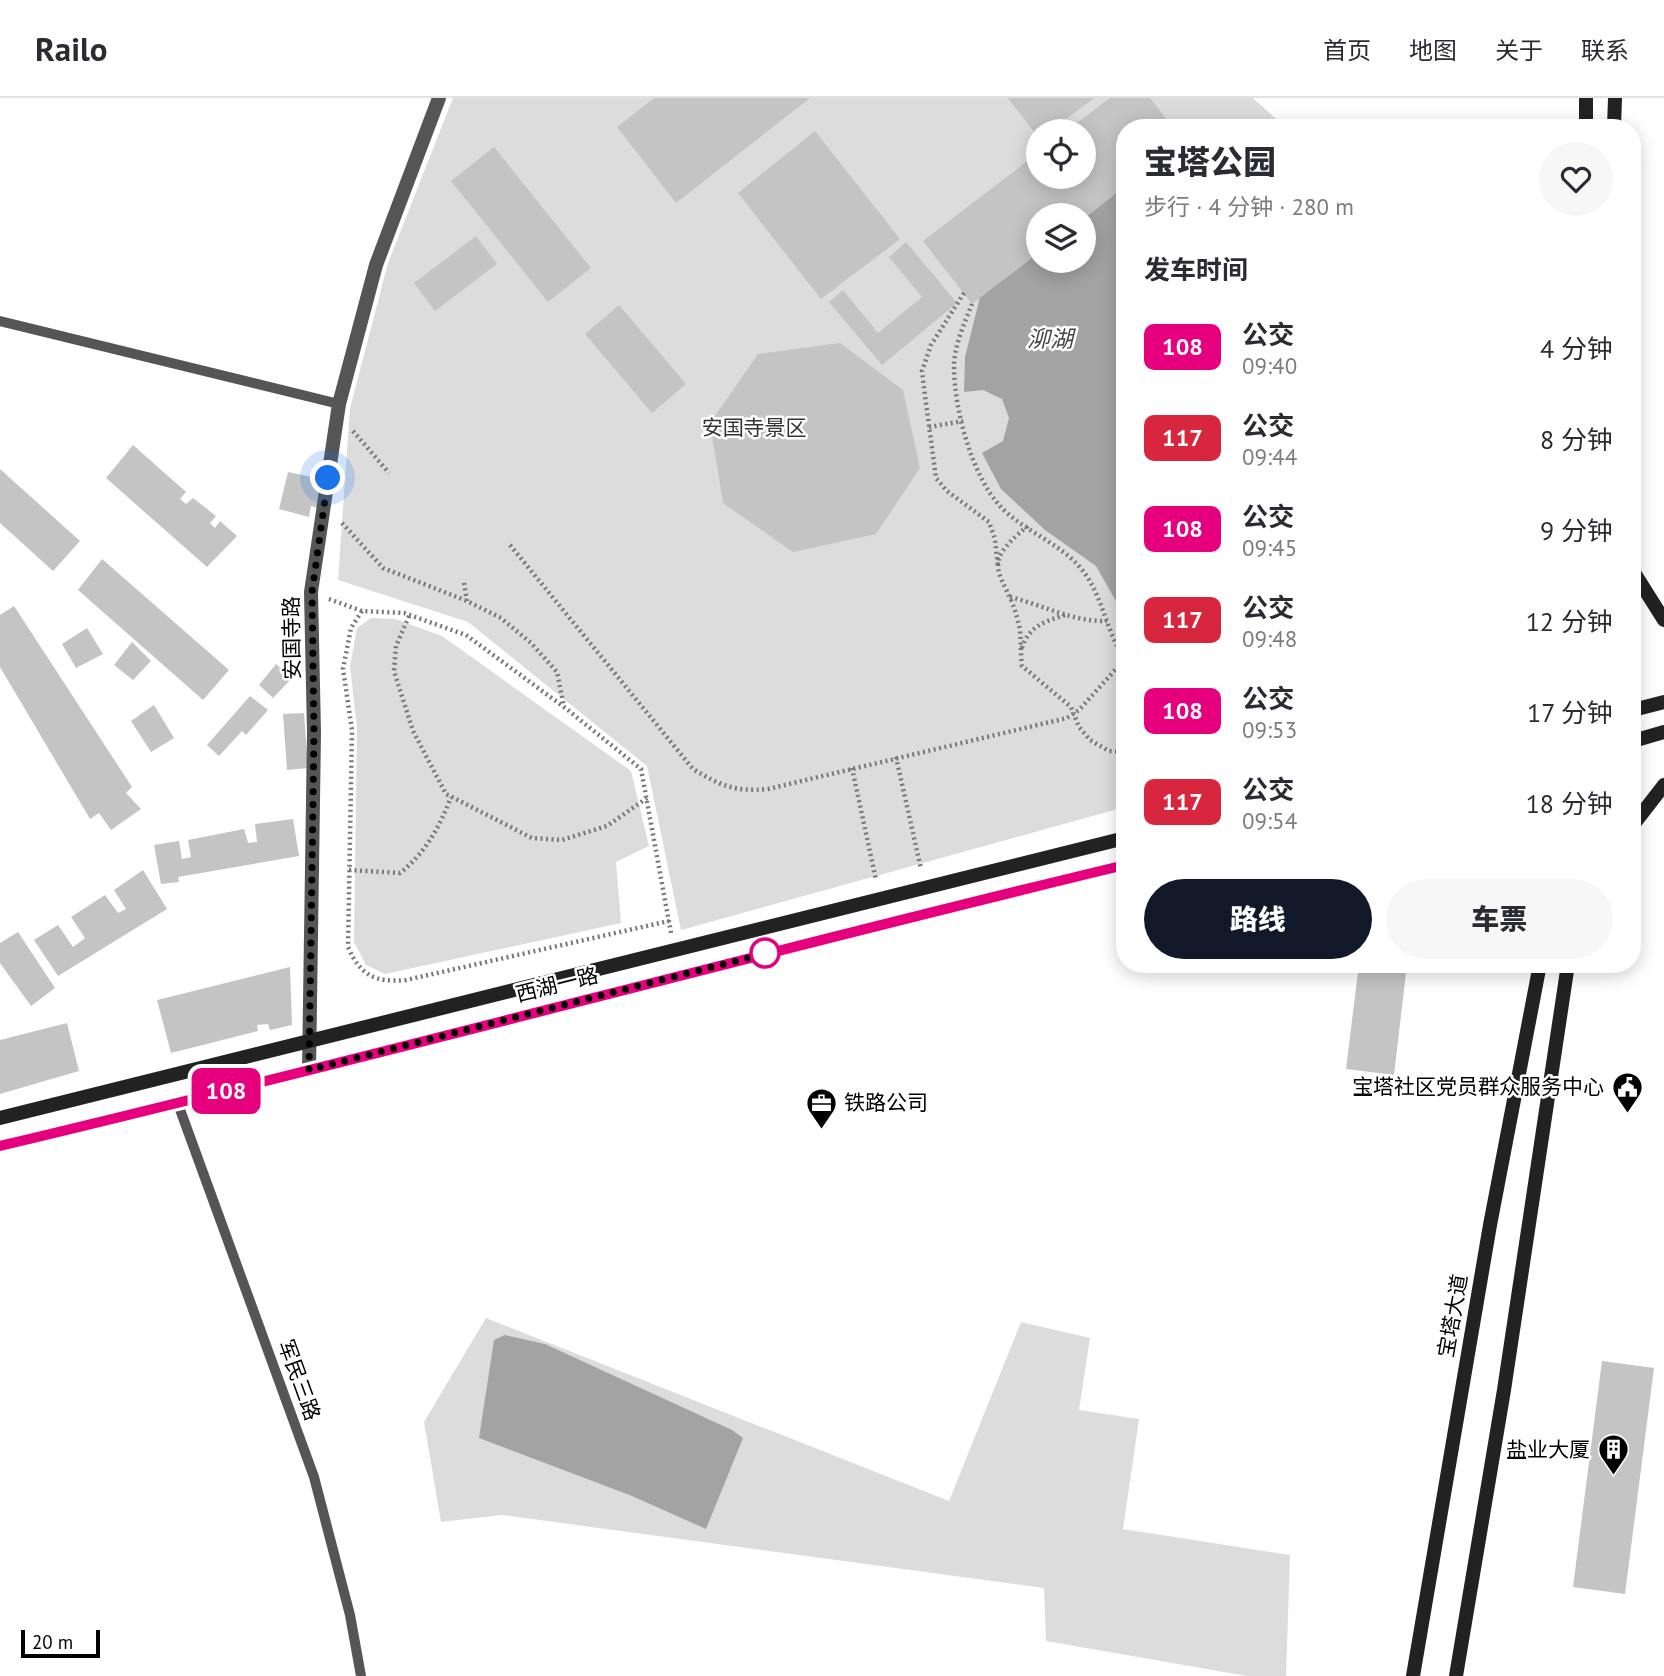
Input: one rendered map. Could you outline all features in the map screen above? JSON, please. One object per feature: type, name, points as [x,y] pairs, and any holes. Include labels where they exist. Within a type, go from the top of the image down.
[{"type":"main road","points":[[1586,98],[1586,119]]},
{"type":"main road","points":[[1614,119],[1615,98]]},
{"type":"main road","points":[[1641,584],[1664,620]]},
{"type":"main road","points":[[1641,708],[1664,702]]},
{"type":"main road","points":[[1641,739],[1664,732]]},
{"type":"main road","points":[[1641,815],[1664,785]]},
{"type":"main road","name":"西湖一路","points":[[0,1118],[1116,840]]},
{"type":"main road","name":"西湖一路","points":[[0,1146],[178,1104],[1116,867]]},
{"type":"main road","points":[[1535,973],[1537,981]]},
{"type":"main road","name":"宝塔大道","points":[[1413,1676],[1490,1225],[1538,973]]},
{"type":"main road","points":[[1456,1676],[1504,1390],[1569,973]]},
{"type":"street","name":"安国寺路","points":[[309,1070],[314,733],[312,592],[338,408],[376,265],[439,98]]},
{"type":"lane","points":[[0,321],[338,408]]},
{"type":"lane","name":"军民三路","points":[[178,1104],[314,1477],[349,1615],[361,1676]]},
{"type":"path","points":[[964,293],[931,345],[922,370],[936,478],[947,491],[989,522],[995,539],[1001,583],[1019,623],[1022,666],[1058,695],[1090,740],[1109,751],[1116,751]]},
{"type":"path","points":[[972,304],[954,363],[956,389],[979,479],[1002,508],[1077,564],[1097,590],[1116,640]]},
{"type":"path","points":[[338,408],[389,473]]},
{"type":"path","points":[[929,427],[963,421]]},
{"type":"path","points":[[325,500],[352,537],[383,568],[467,601],[501,618],[531,643],[557,672],[564,707]]},
{"type":"path","points":[[998,566],[1001,552],[1009,540],[1028,526]]},
{"type":"path","points":[[510,545],[694,769],[717,784],[743,791],[768,789],[1067,718],[1116,669]]},
{"type":"path","points":[[464,583],[467,601]]},
{"type":"path","points":[[312,592],[362,611],[409,615],[466,635],[564,707],[641,769],[674,951]]},
{"type":"path","points":[[1009,597],[1042,605],[1086,622],[1107,621]]},
{"type":"path","points":[[362,611],[351,628],[343,669],[352,730],[348,947],[355,964],[368,975],[386,982],[406,980],[669,921]]},
{"type":"path","points":[[409,615],[396,646],[394,671],[413,731],[429,767],[446,794],[532,838],[562,840],[607,826],[647,797]]},
{"type":"path","points":[[1021,655],[1029,633],[1043,622],[1066,615]]},
{"type":"path","points":[[896,757],[925,889]]},
{"type":"path","points":[[852,768],[880,900]]},
{"type":"path","points":[[349,870],[400,873],[417,859],[429,844],[451,797]]},
{"type":"green space","name":"安国寺景区","points":[[453,98],[1253,98],[1276,119],[1116,119],[1116,809],[681,930],[647,766],[468,622],[338,580],[350,408],[388,263]]},
{"type":"green space","points":[[371,618],[395,619],[442,636],[631,771],[649,846],[616,862],[621,923],[385,974],[366,965],[354,942],[357,728],[350,666],[357,628]]},
{"type":"green space","points":[[486,1318],[949,1501],[1021,1322],[1090,1338],[1079,1410],[1139,1419],[1123,1529],[1290,1555],[1286,1676],[1247,1676],[1046,1641],[1044,1588],[502,1515],[441,1522],[424,1422]]},
{"type":"water","name":"泖湖","points":[[1116,193],[1116,601],[1096,566],[1045,530],[1001,489],[982,453],[1003,441],[1009,418],[1002,399],[983,390],[964,392],[965,357],[980,297],[1026,262],[1026,273],[1096,273],[1096,209]]},
{"type":"water","points":[[505,1335],[545,1344],[732,1430],[743,1438],[706,1529],[632,1496],[479,1438],[494,1340]]},
{"type":"building","points":[[654,98],[810,98],[676,203],[617,127]]},
{"type":"building","points":[[1008,98],[1094,98],[1066,119],[1026,119],[1026,121]]},
{"type":"building","points":[[1110,98],[1150,98],[1166,119],[1116,119],[1116,193],[1096,209],[1096,203],[1026,203],[1026,262],[972,304],[923,241],[1026,162],[1026,189],[1096,189],[1096,119],[1082,119]]},
{"type":"building","points":[[815,131],[900,239],[821,299],[738,193]]},
{"type":"building","points":[[494,147],[591,268],[548,302],[451,181]]},
{"type":"building","points":[[476,236],[497,264],[435,311],[414,283]]},
{"type":"building","points":[[906,242],[957,303],[882,365],[829,302],[843,290],[878,333],[922,297],[889,257]]},
{"type":"building","points":[[619,305],[686,384],[652,413],[585,334]]},
{"type":"building","points":[[840,343],[903,390],[920,468],[876,534],[793,552],[723,503],[710,423],[758,354]]},
{"type":"building","points":[[133,445],[186,492],[180,499],[186,504],[193,498],[216,516],[210,523],[215,528],[220,521],[237,536],[207,567],[106,478]]},
{"type":"building","points":[[0,469],[80,541],[53,571],[0,523]]},
{"type":"building","points":[[288,472],[325,480],[318,508],[311,506],[309,517],[279,509]]},
{"type":"building","points":[[102,559],[229,670],[203,700],[78,590]]},
{"type":"building","points":[[14,606],[132,787],[126,793],[141,809],[111,830],[99,813],[90,819],[0,667],[0,615]]},
{"type":"building","points":[[87,628],[103,654],[76,668],[62,644]]},
{"type":"building","points":[[132,642],[151,661],[133,680],[114,665]]},
{"type":"building","points":[[276,664],[292,678],[273,698],[259,685]]},
{"type":"building","points":[[250,696],[268,710],[246,735],[242,731],[219,756],[207,745]]},
{"type":"building","points":[[154,705],[174,738],[151,752],[131,721]]},
{"type":"building","points":[[304,713],[308,768],[287,770],[283,714]]},
{"type":"building","points":[[293,819],[299,856],[178,877],[179,882],[161,884],[154,845],[179,841],[182,859],[191,857],[188,840],[244,829],[248,843],[257,842],[255,824]]},
{"type":"building","points":[[143,870],[167,909],[58,976],[34,940],[58,925],[73,947],[85,938],[71,917],[105,895],[118,913],[126,909],[114,890]]},
{"type":"building","points":[[18,932],[55,988],[31,1006],[0,963],[0,943]]},
{"type":"building","points":[[290,967],[292,1025],[270,1030],[268,1024],[257,1025],[258,1031],[171,1053],[157,1000]]},
{"type":"building","points":[[1358,973],[1406,973],[1394,1075],[1346,1069]]},
{"type":"building","points":[[67,1023],[79,1071],[0,1094],[0,1040]]},
{"type":"building","name":"盐业大厦","points":[[1602,1361],[1654,1368],[1625,1594],[1573,1587]]},
{"type":"bus line","name":"108","points":[[0,1146],[178,1104],[750,957],[1116,867]]},
{"type":"place","name":"宝塔社区党员群众服务中心","points":[[1627,1114]]},
{"type":"place","name":"铁路公司","points":[[821,1130]]},
{"type":"place","name":"盐业大厦","points":[[1613,1477]]},
{"type":"route","points":[[328,478],[312,592],[314,733],[309,1070],[775,951],[765,953]]}]
